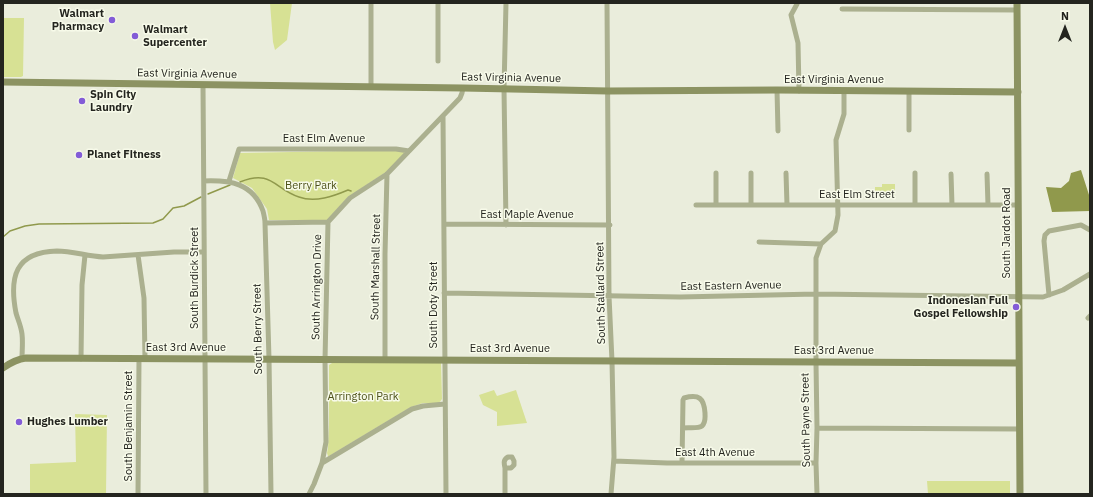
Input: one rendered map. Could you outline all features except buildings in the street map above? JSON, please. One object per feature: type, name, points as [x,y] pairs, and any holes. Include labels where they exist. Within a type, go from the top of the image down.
[{"type":"street","points":[[371,3],[371,87]]},
{"type":"street","points":[[438,3],[438,61]]},
{"type":"street","points":[[506,3],[504,89],[506,225]]},
{"type":"street","name":"South Stallard Street","points":[[608,3],[610,225],[609,296],[614,461],[611,494]]},
{"type":"street","points":[[914,3],[914,9]]},
{"type":"street","points":[[797,4],[791,15],[798,43],[799,90]]},
{"type":"street","points":[[842,9],[914,9],[1017,6]]},
{"type":"street","name":"South Jardot Road","points":[[1017,6],[1020,494]]},
{"type":"street","name":"East Virginia Avenue","points":[[3,82],[608,91],[799,90],[1018,92]]},
{"type":"street","name":"South Burdick Street","points":[[203,85],[206,494]]},
{"type":"street","name":"South Arrington Drive","points":[[309,494],[322,463],[326,442],[325,360],[328,222],[350,198],[387,174],[460,98],[463,88]]},
{"type":"street","points":[[777,90],[778,131]]},
{"type":"street","points":[[759,242],[821,244],[835,231],[838,215],[836,140],[844,114],[844,91]]},
{"type":"street","points":[[909,91],[909,130]]},
{"type":"street","name":"South Doty Street","points":[[444,116],[444,360],[446,494]]},
{"type":"street","name":"East Elm Avenue","points":[[229,181],[239,149],[396,149],[408,151]]},
{"type":"street","points":[[716,173],[716,205]]},
{"type":"street","points":[[751,173],[751,205]]},
{"type":"street","points":[[786,173],[787,205]]},
{"type":"street","points":[[915,173],[915,205]]},
{"type":"street","name":"South Marshall Street","points":[[385,360],[387,174]]},
{"type":"street","points":[[951,174],[952,205]]},
{"type":"street","points":[[987,174],[988,205]]},
{"type":"street","name":"South Berry Street","points":[[204,181],[229,181],[240,185],[250,191],[263,211],[265,223],[269,359],[271,494]]},
{"type":"street","name":"East Elm Street","points":[[696,205],[1018,205]]},
{"type":"street","points":[[265,223],[328,222]]},
{"type":"street","name":"East Maple Avenue","points":[[444,224],[610,225]]},
{"type":"street","points":[[1090,230],[1081,225],[1050,231],[1046,235],[1044,241],[1049,295],[1062,290],[1090,274]]},
{"type":"street","name":"South Payne Street","points":[[817,494],[816,258],[821,244]]},
{"type":"street","points":[[22,359],[22,334],[13,292],[18,270],[27,258],[34,255],[56,251],[102,257],[168,252],[204,252]]},
{"type":"street","points":[[81,359],[82,285],[85,255]]},
{"type":"street","name":"South Benjamin Street","points":[[138,255],[144,298],[138,494]]},
{"type":"street","name":"East Eastern Avenue","points":[[444,293],[680,297],[816,294],[1049,295]]},
{"type":"street","name":"East 3rd Avenue","points":[[3,368],[8,364],[22,359],[1019,363]]},
{"type":"street","points":[[682,463],[683,400],[684,398],[696,397],[701,399],[703,401],[705,422],[700,427],[683,428]]},
{"type":"street","points":[[322,463],[412,409],[423,406],[445,404]]},
{"type":"street","points":[[817,428],[1020,429]]},
{"type":"street","name":"East 4th Avenue","points":[[614,461],[682,463],[816,463]]},
{"type":"street","points":[[505,468],[505,494]]},
{"type":"green space","points":[[270,3],[292,3],[287,40],[275,50],[273,42]]},
{"type":"green space","points":[[3,18],[24,18],[23,76],[21,77],[3,77]]},
{"type":"green space","name":"Berry Park","points":[[397,150],[407,153],[386,172],[348,197],[327,220],[269,220],[267,209],[252,188],[233,178],[240,153]]},
{"type":"green space","points":[[882,184],[895,184],[895,195],[882,195],[882,192],[875,192],[875,187],[882,187]]},
{"type":"green space","name":"Arrington Park","points":[[332,363],[441,363],[442,399],[439,403],[423,403],[411,407],[328,456],[329,365]]},
{"type":"green space","points":[[494,390],[497,396],[516,390],[527,423],[497,426],[497,412],[483,405],[479,395]]},
{"type":"green space","points":[[75,414],[107,415],[106,494],[30,494],[30,464],[76,462]]},
{"type":"green space","points":[[927,481],[1010,481],[1010,494],[928,494]]},
{"type":"shaded area","points":[[1081,170],[1090,198],[1090,211],[1052,212],[1046,187],[1061,188],[1069,181],[1071,173]]},
{"type":"waterway","points":[[240,182],[259,178],[266,179],[291,194],[305,199],[318,199],[348,190],[351,191]]},
{"type":"waterway","points":[[208,194],[230,185]]},
{"type":"waterway","points":[[3,237],[10,231],[25,226],[39,224],[153,223],[163,219],[173,208],[184,206],[201,197]]},
{"type":"place","name":"Walmart Pharmacy","points":[[112,20]]},
{"type":"place","name":"Walmart Supercenter","points":[[135,36]]},
{"type":"place","name":"Spin City Laundry","points":[[82,101]]},
{"type":"place","name":"Planet Fitness","points":[[79,155]]},
{"type":"place","name":"Indonesian Full Gospel Fellowship","points":[[1016,307]]},
{"type":"place","name":"Hughes Lumber","points":[[19,422]]}]
